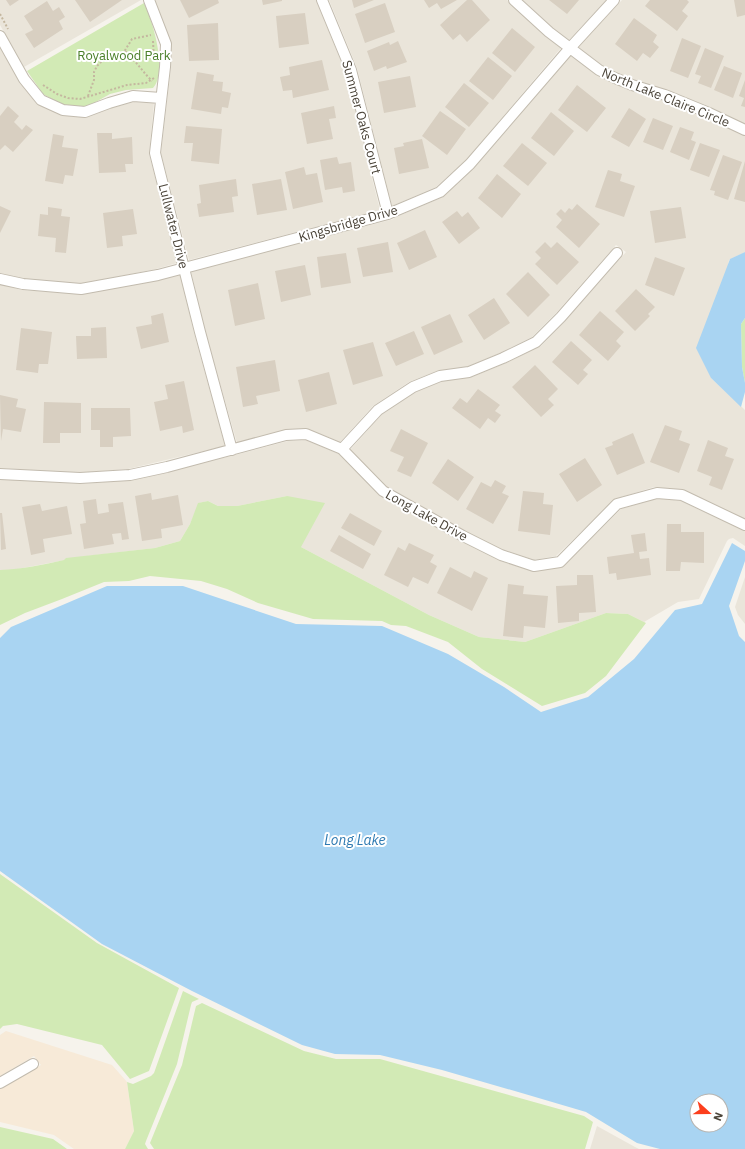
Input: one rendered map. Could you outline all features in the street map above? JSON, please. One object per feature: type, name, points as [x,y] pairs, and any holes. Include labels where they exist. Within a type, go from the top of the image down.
[{"type":"street","name":"Lullwater Drive","points":[[149,0],[166,44],[165,67],[155,153],[200,332],[232,450]]},
{"type":"street","name":"Summer Oaks Court","points":[[322,0],[351,70],[388,214]]},
{"type":"street","name":"North Lake Claire Circle","points":[[514,0],[549,32],[599,70],[632,85],[664,95],[709,113],[745,130]]},
{"type":"street","name":"Kingsbridge Drive","points":[[0,279],[23,284],[81,289],[158,274],[388,214],[440,192],[470,164],[570,48],[614,0]]},
{"type":"street","points":[[0,36],[24,78],[41,100],[63,110],[85,112],[109,102],[133,96],[161,95]]},
{"type":"street","points":[[342,449],[378,410],[413,386],[440,376],[469,372],[536,342],[561,317],[617,252]]},
{"type":"street","name":"Long Lake Drive","points":[[0,474],[80,478],[130,475],[286,435],[306,434],[342,449],[383,491],[463,536],[501,555],[534,566],[560,562],[617,504],[657,493],[682,495],[745,525]]},
{"type":"street","points":[[0,1083],[33,1064]]},
{"type":"path","points":[[0,14],[12,35]]},
{"type":"path","points":[[87,96],[94,80],[96,66],[101,62],[125,51],[132,39],[152,34],[155,66]]},
{"type":"path","points":[[125,51],[138,63],[140,68],[161,95]]},
{"type":"path","points":[[40,82],[57,94],[68,98],[80,99],[127,85],[146,83],[151,81],[156,72]]},
{"type":"shaded area","points":[[0,0],[141,0],[24,67],[0,25]]},
{"type":"shaded area","points":[[155,0],[316,0],[345,71],[380,210],[189,260],[161,153],[171,68],[171,43]]},
{"type":"shaded area","points":[[329,0],[507,0],[545,36],[561,48],[466,160],[436,187],[392,206],[357,68]]},
{"type":"shaded area","points":[[522,0],[606,0],[569,40],[553,28]]},
{"type":"shaded area","points":[[622,0],[745,0],[745,124],[667,90],[617,73],[602,65],[578,47]]},
{"type":"shaded area","points":[[0,47],[19,81],[36,103],[61,115],[85,117],[134,102],[154,103],[149,154],[177,263],[156,269],[80,284],[23,279],[0,273]]},
{"type":"shaded area","points":[[571,55],[595,74],[613,83],[663,100],[707,118],[745,136],[745,252],[729,260],[711,378],[745,410],[745,519],[684,490],[654,487],[615,499],[556,556],[534,560],[503,550],[466,532],[386,487],[350,450],[382,414],[416,391],[442,381],[472,377],[541,346],[626,252],[616,245],[556,313],[532,337],[467,367],[437,371],[409,382],[373,406],[340,442],[306,429],[284,430],[237,443],[205,331],[191,271],[394,219],[443,197],[475,167]]},
{"type":"shaded area","points":[[180,274],[194,333],[225,446],[128,469],[79,473],[0,468],[0,284],[22,290],[81,294],[159,280]]},
{"type":"shaded area","points":[[306,440],[339,454],[380,496],[460,541],[498,560],[532,571],[564,566],[621,509],[658,498],[681,501],[745,531],[745,546],[733,538],[727,541],[699,599],[678,602],[644,622],[628,614],[606,613],[525,642],[479,637],[429,615],[301,547],[287,496],[237,506],[218,506],[208,501],[199,503],[190,524],[180,541],[155,548],[87,556],[12,570],[0,570],[0,479],[81,484],[131,480],[288,441]]},
{"type":"shaded area","points":[[745,577],[745,624],[738,615],[735,607]]},
{"type":"shaded area","points":[[6,1031],[112,1065],[127,1082],[134,1131],[125,1149],[74,1149],[54,1135],[0,1122],[0,1089],[41,1065],[34,1056],[0,1076],[0,1035]]},
{"type":"shaded area","points":[[597,1126],[635,1147],[639,1149],[590,1149]]},
{"type":"green space","name":"Royalwood Park","points":[[144,3],[148,11],[158,46],[159,70],[157,80],[153,88],[126,90],[110,94],[85,108],[65,106],[43,94],[27,71]]},
{"type":"green space","points":[[745,318],[745,383],[742,367],[741,324]]},
{"type":"green space","points":[[287,496],[325,503],[301,547],[429,615],[479,637],[525,642],[606,613],[628,614],[646,623],[606,676],[585,693],[542,706],[482,669],[448,642],[406,626],[391,625],[382,621],[313,619],[258,603],[227,589],[201,581],[150,576],[129,581],[104,582],[25,613],[0,625],[0,570],[40,565],[64,560],[66,558],[155,548],[180,541],[190,524],[198,503],[208,501],[218,506],[237,506]]},
{"type":"green space","points":[[0,874],[97,943],[179,988],[149,1071],[130,1079],[102,1045],[17,1024],[3,1026],[0,1029]]},
{"type":"green space","points":[[183,991],[199,999],[192,1002],[177,1064],[145,1144],[148,1149],[125,1149],[134,1131],[127,1082],[133,1084],[151,1076],[154,1073]]},
{"type":"green space","points":[[202,1003],[304,1051],[336,1059],[380,1059],[584,1116],[593,1122],[585,1149],[154,1149],[150,1143],[182,1065],[196,1006]]},
{"type":"green space","points":[[0,1127],[53,1139],[67,1149],[0,1149]]},
{"type":"water","points":[[745,252],[745,318],[741,324],[742,367],[745,392],[741,407],[711,378],[696,348],[730,259]]},
{"type":"water","name":"Long Lake","points":[[732,543],[745,551],[745,561],[729,606],[739,636],[745,642],[745,1149],[660,1149],[637,1143],[586,1112],[525,1094],[442,1070],[380,1055],[335,1054],[302,1045],[192,991],[102,944],[0,871],[0,638],[11,627],[107,586],[183,586],[296,624],[382,626],[448,654],[504,687],[541,712],[588,697],[634,659],[675,610],[702,604]]},
{"type":"building","points":[[6,0],[19,0],[10,6]]},
{"type":"building","points":[[75,0],[122,0],[90,22]]},
{"type":"building","points":[[180,0],[218,0],[219,3],[189,18]]},
{"type":"building","points":[[262,0],[282,0],[282,1],[263,5]]},
{"type":"building","points":[[352,0],[374,0],[354,8]]},
{"type":"building","points":[[424,0],[457,0],[441,9],[437,3],[429,8]]},
{"type":"building","points":[[467,0],[472,0],[490,20],[467,42],[460,34],[453,40],[440,25]]},
{"type":"building","points":[[549,0],[579,0],[567,14]]},
{"type":"building","points":[[650,0],[687,0],[689,2],[682,11],[688,16],[677,31],[645,6]]},
{"type":"building","points":[[734,0],[745,0],[745,15],[737,17]]},
{"type":"building","points":[[47,1],[53,11],[59,7],[65,17],[59,21],[63,29],[34,48],[25,34],[33,30],[24,16]]},
{"type":"building","points":[[385,3],[395,32],[365,43],[355,14]]},
{"type":"building","points":[[305,13],[309,44],[279,48],[276,16]]},
{"type":"building","points":[[634,18],[657,35],[653,42],[659,47],[650,58],[643,53],[637,61],[615,44]]},
{"type":"building","points":[[218,23],[219,60],[189,61],[187,25]]},
{"type":"building","points":[[512,28],[535,47],[515,72],[492,53]]},
{"type":"building","points":[[682,38],[701,46],[688,78],[670,71]]},
{"type":"building","points":[[398,41],[407,62],[387,69],[386,66],[374,71],[367,51],[389,42],[390,45]]},
{"type":"building","points":[[705,48],[724,56],[711,88],[698,83],[701,76],[695,74]]},
{"type":"building","points":[[488,57],[512,76],[493,100],[469,81]]},
{"type":"building","points":[[322,60],[329,90],[293,98],[292,90],[283,91],[280,77],[290,75],[289,67]]},
{"type":"building","points":[[724,66],[742,73],[733,98],[714,90]]},
{"type":"building","points":[[197,72],[214,75],[213,81],[223,82],[222,91],[231,93],[228,108],[222,107],[221,114],[191,109]]},
{"type":"building","points":[[410,76],[416,107],[384,113],[378,82]]},
{"type":"building","points":[[745,80],[745,107],[741,106],[744,98],[739,96]]},
{"type":"building","points":[[464,83],[489,103],[469,127],[445,107]]},
{"type":"building","points":[[577,85],[606,108],[587,132],[558,110]]},
{"type":"building","points":[[8,106],[19,116],[14,122],[22,130],[26,125],[33,130],[13,152],[5,145],[0,150],[0,116]]},
{"type":"building","points":[[334,106],[336,118],[329,119],[333,139],[307,144],[301,113]]},
{"type":"building","points":[[629,108],[646,119],[629,147],[611,137]]},
{"type":"building","points":[[440,111],[466,129],[447,155],[422,136]]},
{"type":"building","points":[[551,112],[574,131],[554,156],[531,138]]},
{"type":"building","points":[[653,118],[673,126],[663,150],[643,142]]},
{"type":"building","points":[[186,126],[222,129],[219,164],[191,161],[193,143],[184,143]]},
{"type":"building","points":[[680,127],[694,132],[691,140],[696,142],[689,160],[670,152]]},
{"type":"building","points":[[97,133],[112,133],[112,139],[132,137],[133,164],[125,164],[126,172],[99,173]]},
{"type":"building","points":[[53,134],[64,136],[62,147],[78,149],[73,176],[65,175],[63,184],[45,181]]},
{"type":"building","points":[[422,139],[429,168],[399,174],[394,148],[404,146],[403,143]]},
{"type":"building","points":[[522,143],[547,163],[528,186],[503,166]]},
{"type":"building","points":[[700,143],[720,150],[709,177],[690,170]]},
{"type":"building","points":[[723,155],[742,162],[728,200],[714,195],[715,191],[710,190]]},
{"type":"building","points":[[337,157],[339,164],[351,162],[355,191],[343,193],[342,187],[325,190],[320,160]]},
{"type":"building","points":[[745,161],[745,202],[734,199]]},
{"type":"building","points":[[304,167],[306,175],[317,173],[323,202],[293,209],[285,172]]},
{"type":"building","points":[[608,170],[622,174],[620,181],[635,186],[624,217],[595,207]]},
{"type":"building","points":[[497,174],[521,194],[502,218],[478,198]]},
{"type":"building","points":[[236,179],[238,196],[232,197],[234,212],[199,217],[197,204],[201,203],[199,185]]},
{"type":"building","points":[[281,179],[287,210],[257,215],[252,184]]},
{"type":"building","points":[[577,204],[600,224],[579,248],[556,227],[562,220],[556,214],[561,209],[565,213],[569,208],[572,210]]},
{"type":"building","points":[[0,206],[11,211],[0,233]]},
{"type":"building","points":[[48,207],[62,209],[61,216],[70,217],[66,253],[55,252],[56,238],[38,236],[40,214],[48,215]]},
{"type":"building","points":[[681,207],[686,238],[655,243],[650,211]]},
{"type":"building","points":[[133,209],[137,234],[122,236],[123,246],[107,248],[103,213]]},
{"type":"building","points":[[457,211],[462,217],[468,212],[480,228],[459,244],[442,222]]},
{"type":"building","points":[[425,230],[437,257],[409,270],[397,243]]},
{"type":"building","points":[[388,242],[393,272],[363,277],[357,248]]},
{"type":"building","points":[[545,242],[551,248],[557,242],[579,262],[557,285],[535,264],[541,258],[535,252]]},
{"type":"building","points":[[346,253],[351,283],[321,288],[317,257]]},
{"type":"building","points":[[655,257],[685,268],[674,296],[645,285]]},
{"type":"building","points":[[305,265],[311,295],[281,302],[275,271]]},
{"type":"building","points":[[528,272],[550,295],[528,317],[506,294]]},
{"type":"building","points":[[258,283],[265,319],[235,326],[228,290]]},
{"type":"building","points":[[636,289],[655,307],[648,314],[650,316],[635,331],[615,311]]},
{"type":"building","points":[[494,298],[510,323],[484,340],[468,315]]},
{"type":"building","points":[[600,311],[624,332],[616,341],[621,346],[608,361],[579,335]]},
{"type":"building","points":[[163,313],[169,342],[141,349],[136,327],[152,324],[151,316]]},
{"type":"building","points":[[450,314],[463,342],[434,355],[421,327]]},
{"type":"building","points":[[106,327],[107,358],[77,359],[76,336],[91,336],[91,328]]},
{"type":"building","points":[[21,328],[52,332],[48,364],[39,364],[38,373],[16,370]]},
{"type":"building","points":[[414,331],[424,354],[396,366],[385,343]]},
{"type":"building","points":[[571,341],[592,360],[583,370],[588,374],[578,385],[552,362]]},
{"type":"building","points":[[373,342],[383,376],[353,385],[343,350]]},
{"type":"building","points":[[275,360],[280,391],[256,396],[258,404],[243,407],[236,367]]},
{"type":"building","points":[[535,365],[558,389],[548,399],[554,405],[541,417],[512,387]]},
{"type":"building","points":[[329,372],[337,404],[306,412],[298,380]]},
{"type":"building","points":[[184,381],[194,430],[183,433],[182,426],[160,431],[154,402],[168,399],[165,385]]},
{"type":"building","points":[[478,389],[500,405],[495,411],[501,415],[495,423],[488,418],[480,429],[452,408],[460,398],[467,403]]},
{"type":"building","points":[[0,395],[18,399],[16,407],[26,409],[21,432],[3,429],[1,441]]},
{"type":"building","points":[[44,402],[81,403],[81,433],[60,433],[60,443],[43,443]]},
{"type":"building","points":[[91,408],[130,408],[131,436],[113,437],[113,447],[100,447],[100,430],[91,430]]},
{"type":"building","points":[[665,425],[682,431],[679,440],[690,444],[679,473],[650,462]]},
{"type":"building","points":[[401,429],[428,443],[411,477],[397,471],[404,457],[390,451]]},
{"type":"building","points":[[633,433],[645,463],[617,475],[605,448],[613,445],[612,442]]},
{"type":"building","points":[[708,440],[728,448],[725,456],[734,459],[722,490],[709,485],[712,477],[697,471]]},
{"type":"building","points":[[585,458],[602,485],[577,502],[559,474]]},
{"type":"building","points":[[448,459],[474,477],[458,501],[432,483]]},
{"type":"building","points":[[495,480],[506,486],[502,493],[509,496],[493,524],[466,509],[481,482],[491,487]]},
{"type":"building","points":[[523,491],[544,493],[543,504],[553,505],[550,535],[518,531]]},
{"type":"building","points":[[151,493],[152,500],[178,495],[183,525],[161,529],[162,538],[142,541],[135,496]]},
{"type":"building","points":[[96,499],[98,514],[109,512],[108,504],[123,502],[129,539],[122,540],[121,533],[112,534],[114,544],[84,549],[80,524],[86,523],[83,501]]},
{"type":"building","points":[[40,504],[42,511],[67,506],[72,534],[43,539],[45,552],[31,555],[22,507]]},
{"type":"building","points":[[0,513],[2,513],[6,549],[1,550]]},
{"type":"building","points":[[350,513],[382,531],[374,546],[341,528]]},
{"type":"building","points":[[667,524],[681,524],[681,532],[704,532],[704,563],[681,562],[680,571],[666,571]]},
{"type":"building","points":[[645,533],[647,551],[639,552],[640,559],[649,558],[651,575],[617,580],[616,573],[609,574],[607,557],[634,553],[631,535]]},
{"type":"building","points":[[339,535],[371,554],[363,569],[330,551]]},
{"type":"building","points":[[409,543],[434,555],[430,562],[437,566],[428,584],[413,577],[408,587],[384,575],[398,547],[405,551]]},
{"type":"building","points":[[450,567],[471,578],[474,571],[488,578],[472,611],[437,593]]},
{"type":"building","points":[[577,575],[593,575],[596,612],[579,613],[579,621],[558,623],[556,586],[577,585]]},
{"type":"building","points":[[508,584],[524,586],[523,594],[548,596],[545,628],[524,626],[523,638],[503,636]]}]
